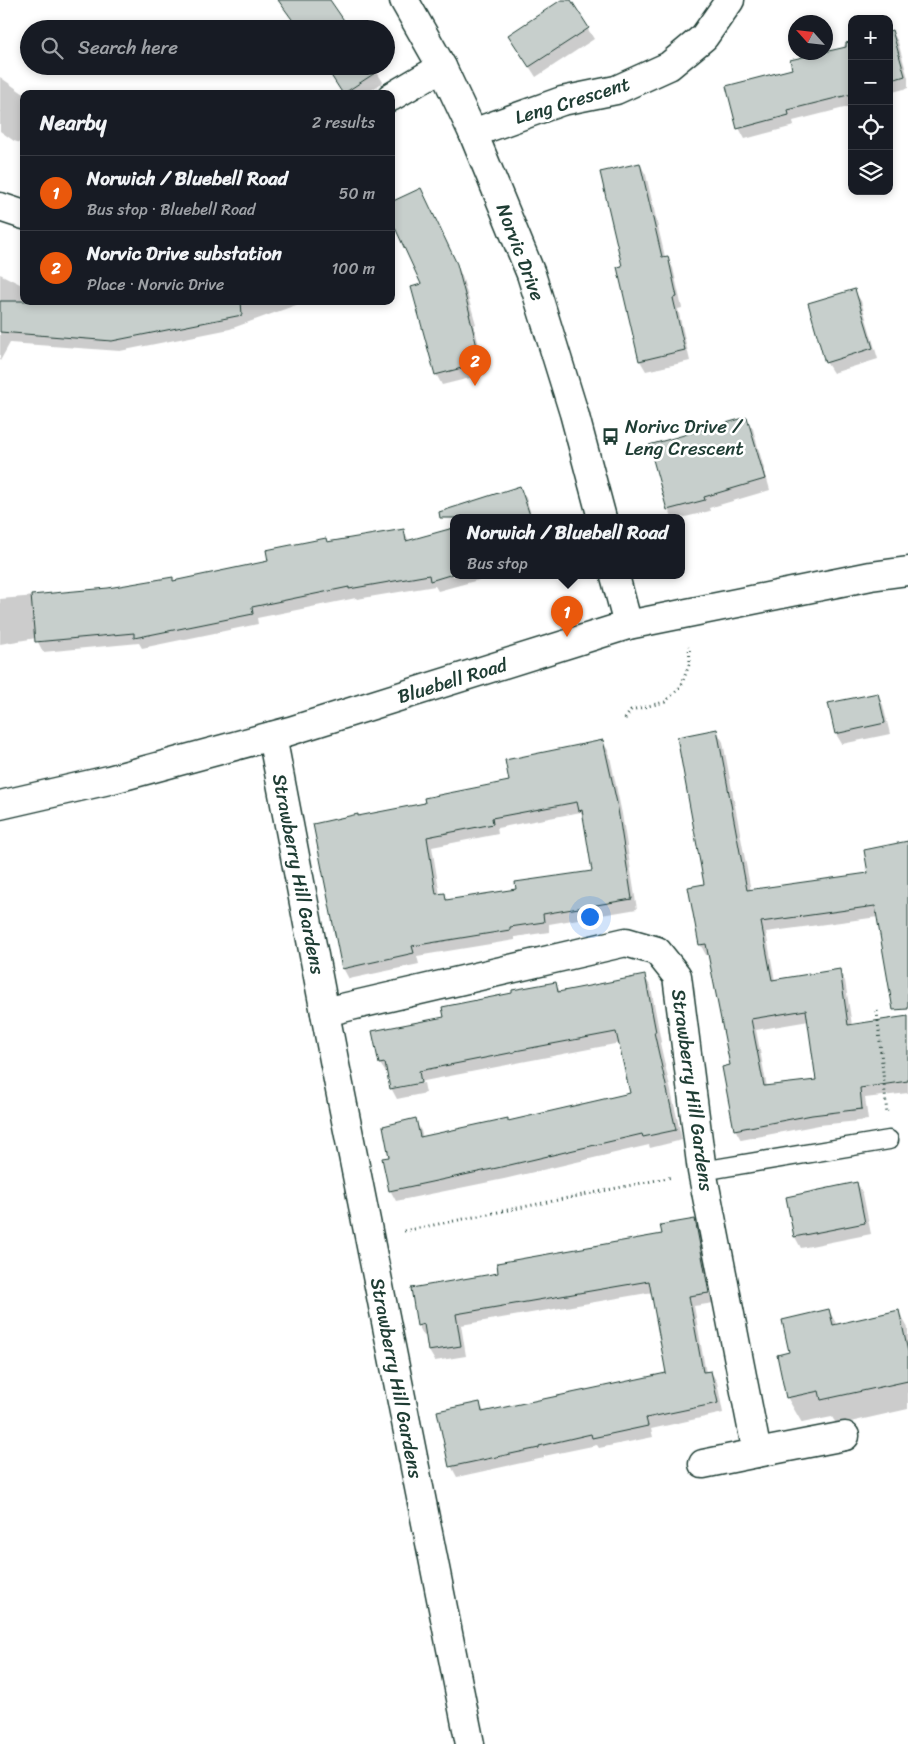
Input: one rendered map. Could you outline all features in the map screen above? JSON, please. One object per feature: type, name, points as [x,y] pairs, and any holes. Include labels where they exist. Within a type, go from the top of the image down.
[{"type":"street","name":"Norvic Drive","points":[[404,0],[442,67],[473,133],[531,274],[574,413],[601,514]]},
{"type":"street","name":"Leng Crescent","points":[[473,133],[562,101],[616,90],[669,66],[704,37],[730,0]]},
{"type":"street","points":[[395,95],[442,67]]},
{"type":"street","points":[[0,207],[20,214]]},
{"type":"street","name":"Bluebell Road","points":[[0,805],[109,780],[272,736],[628,625],[871,576],[908,572]]},
{"type":"street","points":[[616,579],[628,625]]},
{"type":"street","name":"Strawberry Hill Gardens","points":[[272,736],[470,1744]]},
{"type":"street","name":"Strawberry Hill Gardens","points":[[325,1012],[626,942],[658,951],[677,976],[702,1171],[757,1453]]},
{"type":"street","points":[[703,1464],[845,1436]]},
{"type":"lane","points":[[702,1171],[889,1140]]},
{"type":"path","points":[[625,719],[631,710],[666,702],[681,686],[690,662],[688,638]]},
{"type":"path","points":[[877,1012],[889,1140]]},
{"type":"path","points":[[404,1231],[702,1171]]},
{"type":"building","points":[[278,0],[330,0],[344,20],[292,20]]},
{"type":"building","points":[[561,0],[571,0],[589,28],[529,67],[508,35]]},
{"type":"building","points":[[893,34],[905,76],[893,80]]},
{"type":"building","points":[[848,42],[848,95],[788,110],[789,115],[737,129],[726,86],[792,69],[790,60],[833,60],[833,50],[846,47],[846,43]]},
{"type":"building","points":[[331,75],[372,75],[349,90],[340,90]]},
{"type":"building","points":[[640,163],[662,257],[668,256],[677,297],[673,298],[685,350],[639,361],[617,267],[622,266],[600,172]]},
{"type":"building","points":[[421,188],[457,264],[481,363],[435,375],[411,287],[421,284],[395,228],[395,200]]},
{"type":"building","points":[[855,289],[873,348],[825,363],[808,303]]},
{"type":"building","points":[[0,301],[20,301],[20,305],[241,305],[242,315],[112,341],[0,332]]},
{"type":"building","points":[[747,417],[765,479],[704,497],[705,500],[667,510],[649,445]]},
{"type":"building","points":[[520,486],[530,514],[450,514],[450,518],[440,518],[439,512]]},
{"type":"building","points":[[404,529],[406,541],[450,529],[450,575],[430,581],[429,575],[349,589],[349,587],[252,607],[253,614],[134,638],[134,633],[35,642],[31,595],[108,588],[173,577],[173,581],[268,561],[266,550],[326,538],[327,542]]},
{"type":"building","points":[[878,693],[885,723],[835,734],[828,703]]},
{"type":"building","points":[[717,729],[747,890],[868,873],[864,850],[908,841],[908,1009],[893,1010],[875,906],[761,922],[772,980],[840,969],[848,1025],[908,1016],[908,1081],[860,1088],[862,1109],[812,1115],[734,1130],[722,1067],[730,1065],[706,944],[699,945],[688,887],[704,884],[677,737]],"holes":[[[806,1010],[816,1080],[764,1086],[751,1019]]]},
{"type":"building","points":[[603,740],[617,803],[632,899],[543,914],[544,922],[510,927],[510,930],[412,946],[414,953],[342,969],[313,824],[358,814],[358,816],[425,803],[424,798],[509,781],[505,760]],"holes":[[[577,802],[579,811],[582,810],[592,871],[515,882],[516,889],[446,900],[445,893],[436,894],[427,837],[493,824],[492,818]]]},
{"type":"building","points":[[645,975],[656,1032],[654,1032],[676,1130],[643,1137],[642,1134],[389,1191],[382,1158],[389,1157],[383,1126],[416,1118],[420,1137],[508,1118],[508,1121],[630,1093],[616,1032],[419,1071],[421,1083],[390,1089],[385,1063],[379,1064],[372,1031],[444,1017],[442,1007],[512,993],[512,990],[556,982],[558,992]]},
{"type":"building","points":[[857,1182],[865,1223],[794,1237],[786,1197]]},
{"type":"building","points":[[695,1219],[709,1293],[689,1296],[703,1372],[711,1371],[718,1403],[646,1418],[648,1426],[592,1438],[591,1434],[539,1446],[539,1448],[449,1467],[437,1411],[480,1402],[482,1412],[666,1373],[649,1281],[456,1314],[461,1346],[428,1351],[424,1324],[417,1326],[411,1288],[498,1273],[497,1263],[662,1234],[660,1225]]},
{"type":"building","points":[[829,1309],[833,1325],[899,1310],[908,1352],[908,1381],[821,1400],[819,1391],[786,1398],[777,1355],[789,1352],[782,1320]]},
{"type":"place","name":"Norvic Drive substation","points":[[475,386]]},
{"type":"place","name":"Norivc Drive / Leng Crescent","points":[[611,437]]},
{"type":"place","name":"Norwich / Bluebell Road","points":[[567,637]]}]
